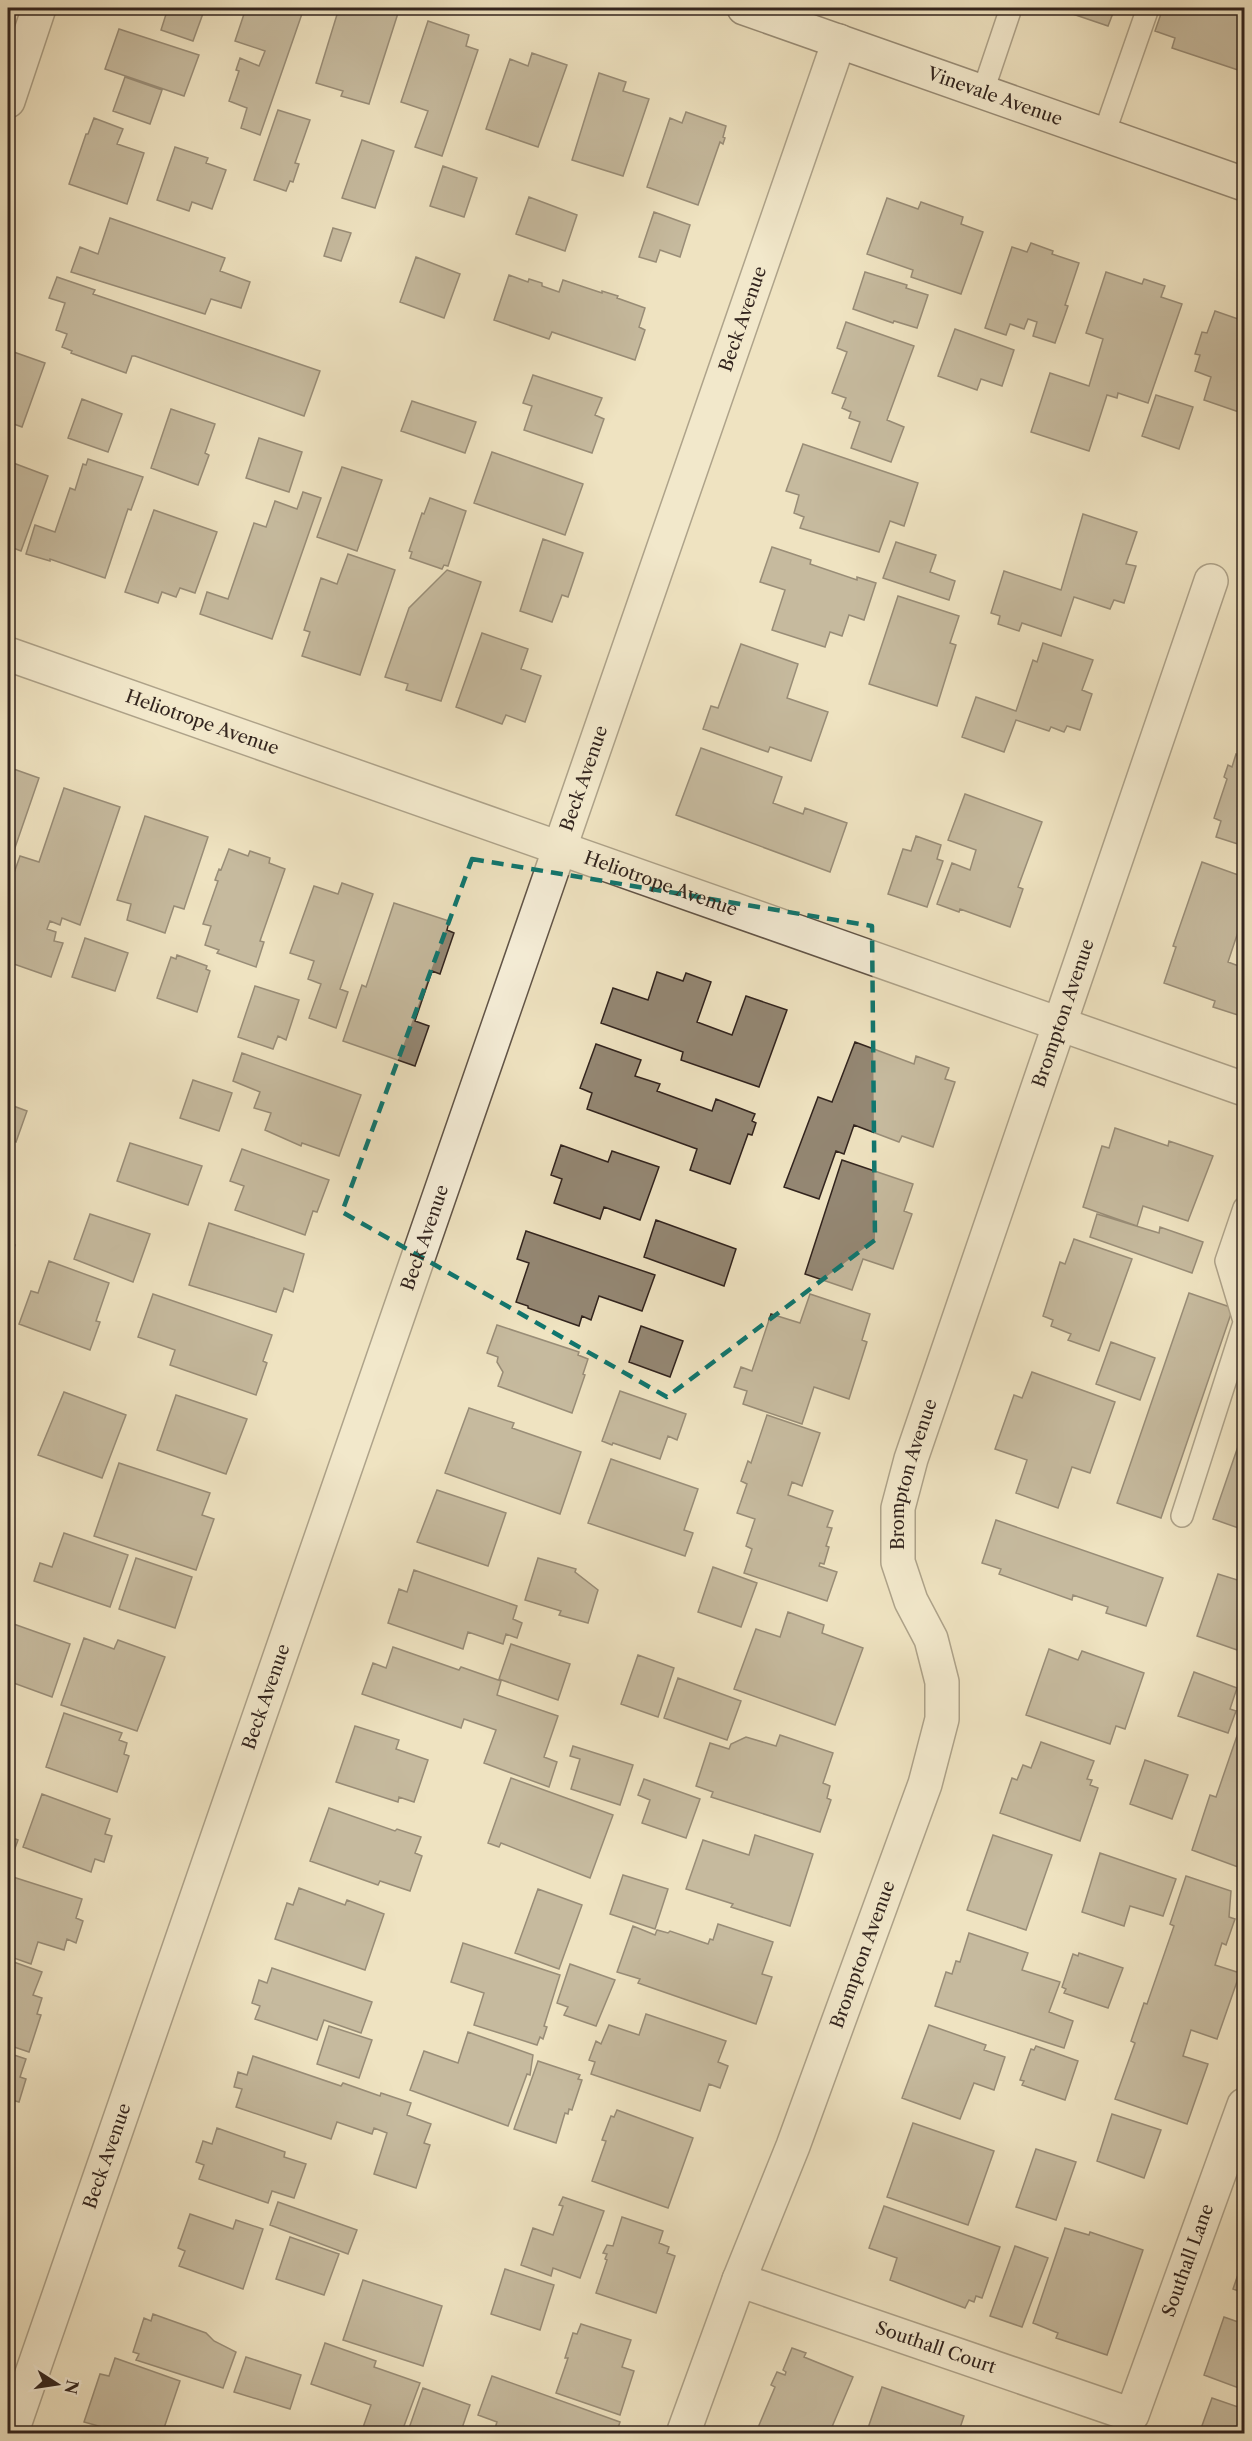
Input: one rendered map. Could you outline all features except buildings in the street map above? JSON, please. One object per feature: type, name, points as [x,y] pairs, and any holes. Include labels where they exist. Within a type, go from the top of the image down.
[{"type":"street","points":[[8,101],[39,8]]},
{"type":"street","name":"Vinevale Avenue","points":[[744,8],[801,17],[839,40],[1245,184]]},
{"type":"street","name":"Beck Avenue","points":[[11,2433],[839,40]]},
{"type":"street","name":"Brompton Avenue","points":[[683,2433],[739,2280],[793,2146],[917,1806],[942,1719],[942,1682],[931,1639],[911,1601],[898,1562],[898,1508],[911,1459],[1211,581]]},
{"type":"street","name":"Heliotrope Avenue","points":[[8,654],[1245,1089]]},
{"type":"street","name":"Southall Lane","points":[[1132,2415],[1245,2105]]},
{"type":"street","name":"Southall Court","points":[[739,2280],[1132,2415]]},
{"type":"lane","points":[[982,91],[1011,8]]},
{"type":"lane","points":[[1104,134],[1148,8]]},
{"type":"lane","points":[[1182,1516],[1245,1322],[1226,1261],[1245,1208]]},
{"type":"highlighted area","points":[[472,859],[872,926],[875,1240],[667,1397],[342,1212]]}]
